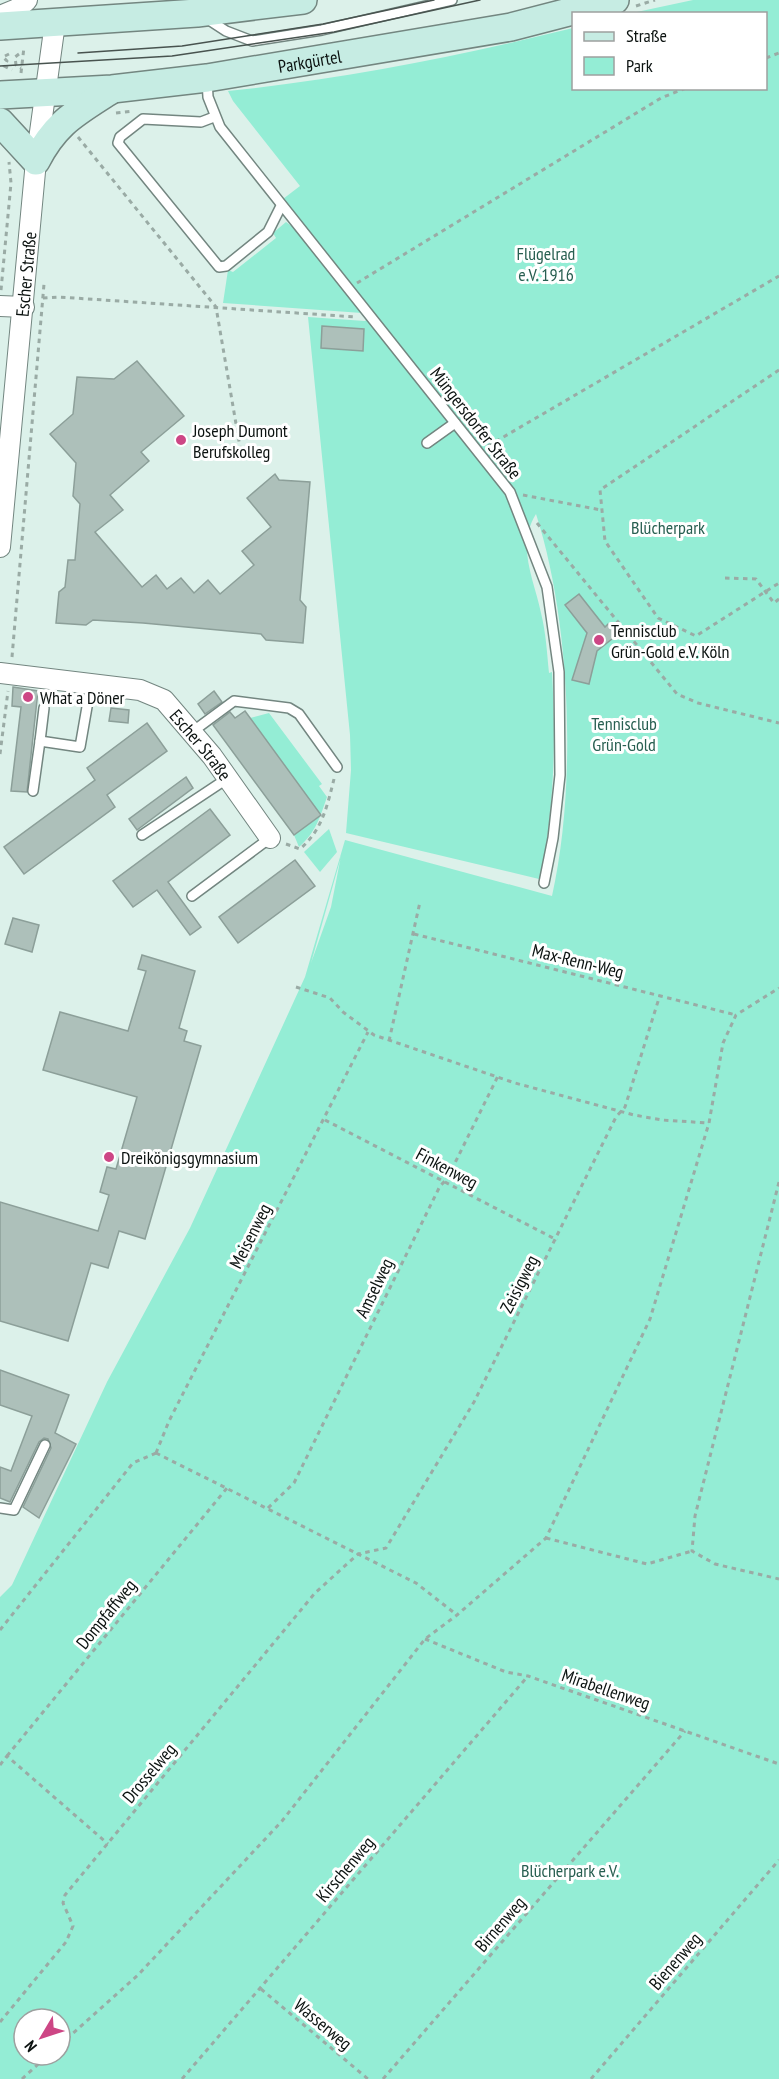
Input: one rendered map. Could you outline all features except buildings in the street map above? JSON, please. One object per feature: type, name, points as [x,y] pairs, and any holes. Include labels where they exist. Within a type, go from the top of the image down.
[{"type":"main road","points":[[104,0],[133,16]]},
{"type":"main road","points":[[18,17],[55,12],[133,16],[197,13],[303,0]]},
{"type":"main road","points":[[511,27],[538,0]]},
{"type":"main road","name":"Parkgürtel","points":[[13,82],[46,94],[207,78],[511,27],[606,1]]},
{"type":"main road","points":[[0,123],[36,161],[48,138],[58,127],[112,89]]},
{"type":"street","points":[[0,16],[17,9],[18,17]]},
{"type":"street","name":"Escher Straße","points":[[0,547],[36,161],[55,12]]},
{"type":"street","points":[[0,306],[24,308]]},
{"type":"street","name":"Escher Straße","points":[[5,674],[140,690],[164,700],[228,778],[270,838]]},
{"type":"lane","points":[[197,13],[226,31],[252,41],[322,30],[452,0]]},
{"type":"lane","name":"Müngersdorfer Straße","points":[[207,78],[208,97],[214,117],[510,492],[547,587],[559,672],[560,775],[553,838],[544,884]]},
{"type":"lane","points":[[214,117],[201,122],[143,119],[120,136],[118,143],[219,267],[226,266],[268,231],[282,206]]},
{"type":"lane","points":[[428,443],[455,423]]},
{"type":"lane","points":[[40,741],[80,747],[91,684]]},
{"type":"lane","points":[[192,732],[234,701],[290,708],[298,714],[337,767]]},
{"type":"lane","points":[[33,791],[44,708]]},
{"type":"lane","points":[[142,835],[228,778]]},
{"type":"lane","points":[[192,896],[270,838]]},
{"type":"lane","points":[[0,1508],[14,1510],[45,1445]]},
{"type":"path","points":[[13,82],[22,60],[18,17]]},
{"type":"path","points":[[9,54],[3,57],[7,61],[22,60]]},
{"type":"path","points":[[13,82],[15,57],[19,54]]},
{"type":"path","points":[[7,61],[4,66],[13,82]]},
{"type":"path","points":[[348,289],[661,98],[681,90]]},
{"type":"path","points":[[77,135],[216,307],[241,453]]},
{"type":"path","points":[[0,297],[9,202],[9,161]]},
{"type":"path","points":[[479,452],[779,276]]},
{"type":"path","points":[[43,298],[216,307],[362,318],[368,314]]},
{"type":"path","points":[[0,754],[5,674],[41,323]]},
{"type":"path","points":[[779,370],[600,490],[605,542],[658,618],[696,636],[779,584]]},
{"type":"path","points":[[510,492],[601,510]]},
{"type":"path","points":[[531,516],[677,694],[698,703],[779,723]]},
{"type":"path","points":[[724,578],[756,579],[774,603],[779,599]]},
{"type":"path","points":[[270,838],[300,849],[311,840],[324,818],[337,767]]},
{"type":"path","points":[[389,1041],[420,902]]},
{"type":"path","name":"Max-Renn-Weg","points":[[414,934],[736,1015]]},
{"type":"path","points":[[296,987],[330,998],[368,1032],[389,1041],[621,1112],[662,1120],[709,1123]]},
{"type":"path","points":[[72,2034],[138,1974],[282,1821],[424,1639],[457,1616],[546,1538],[650,1319],[709,1123],[723,1043],[736,1015],[779,988]]},
{"type":"path","name":"Zeisigweg","points":[[358,1554],[386,1548],[474,1402],[621,1112],[626,1107],[660,995]]},
{"type":"path","name":"Meisenweg","points":[[156,1453],[169,1421],[368,1032]]},
{"type":"path","name":"Amselweg","points":[[268,1508],[294,1483],[498,1076]]},
{"type":"path","name":"Finkenweg","points":[[325,1120],[557,1240]]},
{"type":"path","points":[[692,1551],[695,1516],[779,1182]]},
{"type":"path","points":[[0,1630],[133,1463],[156,1453],[416,1583],[457,1616]]},
{"type":"path","name":"Dompfaffweg","points":[[0,1765],[227,1488]]},
{"type":"path","points":[[546,1538],[647,1564],[692,1551],[715,1564],[779,1579]]},
{"type":"path","name":"Drosselweg","points":[[0,2022],[66,1942],[73,1926],[63,1903],[65,1895],[315,1593],[358,1554]]},
{"type":"path","name":"Mirabellenweg","points":[[424,1639],[506,1672],[528,1676],[779,1764]]},
{"type":"path","name":"Kirschenweg","points":[[182,2079],[528,1676]]},
{"type":"path","name":"Birnenweg","points":[[383,2079],[685,1731]]},
{"type":"path","points":[[7,1756],[108,1844]]},
{"type":"path","name":"Bienenweg","points":[[591,2079],[779,1860]]},
{"type":"path","name":"Wasserweg","points":[[261,1989],[368,2079]]},
{"type":"path","points":[[22,2079],[35,2067]]},
{"type":"green space","points":[[693,0],[779,0],[779,2079],[0,2079],[0,1597],[12,1585],[107,1382],[190,1228],[305,977],[345,840],[552,896],[565,805],[566,704],[557,604],[548,557],[536,514],[527,538],[528,563],[544,628],[549,673],[552,672],[554,725],[551,800],[541,877],[539,879],[346,833],[351,770],[350,735],[308,317],[365,321],[374,313],[283,199],[300,186],[233,101],[228,91],[402,66],[572,28],[572,90],[767,90],[767,12],[637,12]],"holes":[[[340,859],[331,907],[311,963]]]},
{"type":"green space","points":[[286,222],[297,230],[362,313],[223,303],[228,270],[233,272],[276,238],[273,233]]},
{"type":"green space","points":[[269,713],[322,784],[319,786],[327,797],[321,815],[250,718]]},
{"type":"green space","points":[[320,815],[310,836],[299,847],[294,835]]},
{"type":"green space","points":[[329,829],[337,852],[320,872],[304,852]]},
{"type":"tram line","points":[[78,53],[182,46],[323,24],[434,0]]},
{"type":"tram line","points":[[0,66],[172,56],[334,32],[480,0]]},
{"type":"place","name":"Joseph Dumont Berufskolleg","points":[[181,440]]},
{"type":"place","name":"Tennisclub Grün-Gold e.V. Köln","points":[[599,640]]},
{"type":"place","name":"What a Döner","points":[[28,697]]},
{"type":"place","name":"Dreikönigsgymnasium","points":[[109,1157]]},
{"type":"park label","name":"Flügelrad e.V. 1916","points":[[546,263]]},
{"type":"park label","name":"Blücherpark","points":[[668,527]]},
{"type":"park label","name":"Tennisclub Grün-Gold","points":[[624,733]]},
{"type":"park label","name":"Blücherpark e.V.","points":[[570,1870]]}]
